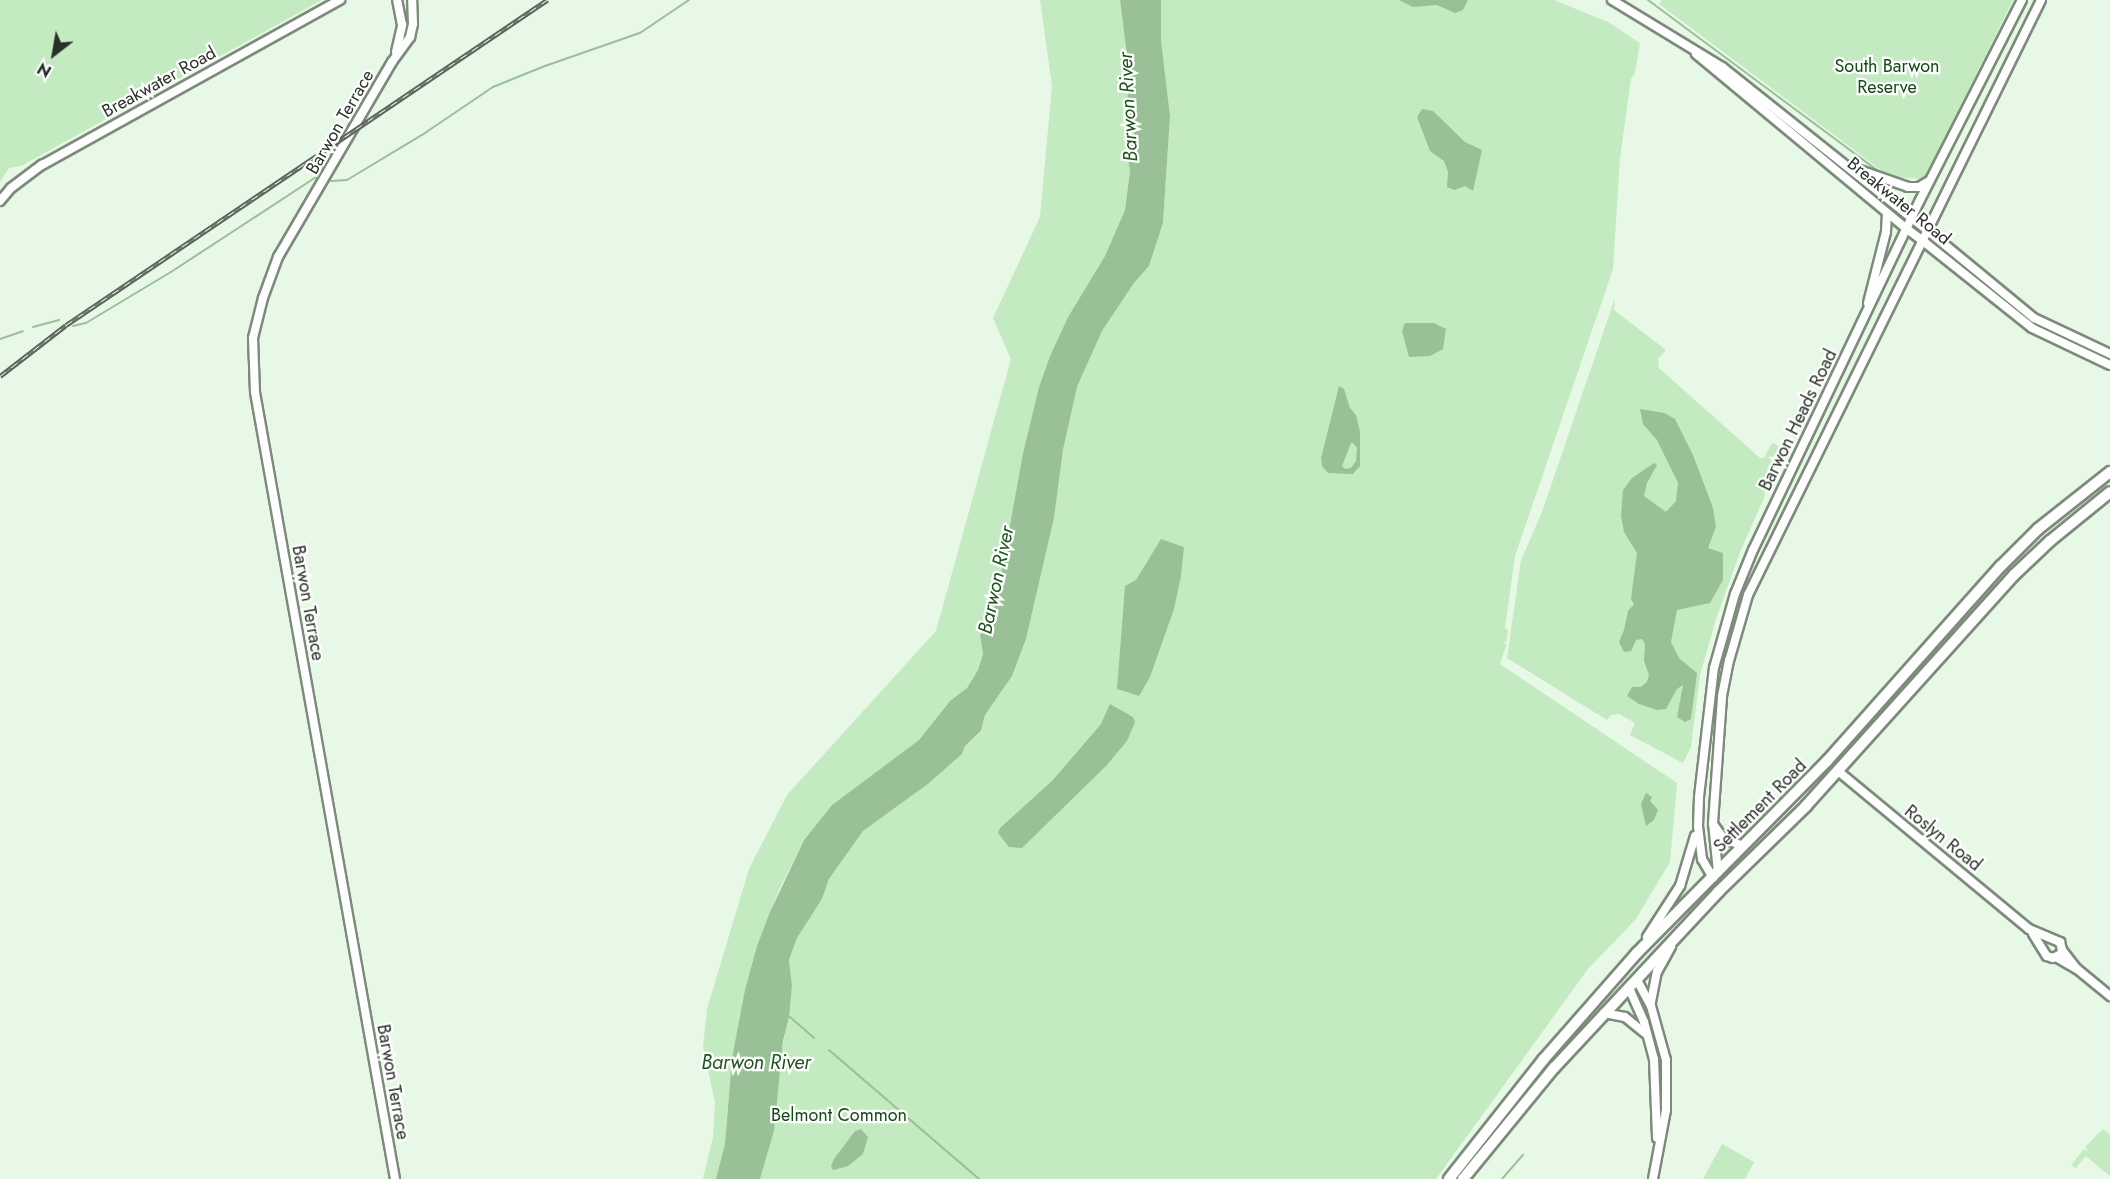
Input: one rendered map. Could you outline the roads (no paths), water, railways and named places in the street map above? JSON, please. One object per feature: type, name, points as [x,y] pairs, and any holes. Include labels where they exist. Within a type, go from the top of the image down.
[{"type":"highway","name":"Settlement Road","points":[[1449,1179],[1543,1060],[1637,953],[1827,761],[1981,587],[2038,529],[2110,472]]},
{"type":"highway","name":"Settlement Road","points":[[1464,1179],[1528,1097],[1723,888],[1838,771],[1993,598],[2050,541],[2110,492]]},
{"type":"highway","points":[[1981,587],[1993,598]]},
{"type":"highway","points":[[1827,761],[1838,771]]},
{"type":"highway","points":[[1715,875],[1723,888]]},
{"type":"highway","points":[[1623,969],[1633,984]]},
{"type":"main road","name":"Barwon Heads Road","points":[[1715,875],[1702,862],[1698,813],[1700,782],[1714,668],[1735,594],[1753,550],[1930,179],[2022,0]]},
{"type":"main road","name":"Barwon Heads Road","points":[[1715,875],[1713,823],[1722,696],[1739,623],[1764,560],[2041,0]]},
{"type":"main road","name":"Breakwater Road","points":[[1912,219],[1928,231]]},
{"type":"main road","name":"Breakwater Road","points":[[1907,229],[1923,241]]},
{"type":"main road","points":[[1800,455],[1822,442]]},
{"type":"main road","points":[[1700,782],[1717,764]]},
{"type":"main road","points":[[1637,953],[1682,881],[1693,850],[1698,813]]},
{"type":"main road","points":[[1713,823],[1724,838],[1743,846]]},
{"type":"street","name":"Breakwater Road","points":[[0,201],[11,188],[42,165],[327,9],[339,0]]},
{"type":"street","points":[[327,9],[348,0]]},
{"type":"street","points":[[391,0],[402,20]]},
{"type":"street","name":"Barwon Terrace","points":[[392,62],[401,38],[402,20],[397,0]]},
{"type":"street","name":"Barwon Terrace","points":[[395,1179],[255,392],[253,338],[263,298],[278,257],[412,31],[412,0]]},
{"type":"street","name":"Breakwater Road","points":[[1612,0],[1731,74],[1912,219]]},
{"type":"street","name":"Breakwater Road","points":[[1681,42],[1907,229]]},
{"type":"street","points":[[1844,164],[1908,187],[1922,186],[1930,179]]},
{"type":"street","points":[[1865,316],[1886,232],[1887,214]]},
{"type":"street","name":"Breakwater Road","points":[[1928,231],[2034,318],[2109,359]]},
{"type":"street","name":"Breakwater Road","points":[[1923,241],[2029,326],[2109,359]]},
{"type":"street","name":"Roslyn Road","points":[[1838,771],[2028,928],[2047,956],[2056,957],[2077,969],[2110,996]]},
{"type":"street","name":"Roslyn Road","points":[[2028,928],[2060,942],[2062,950],[2077,969]]},
{"type":"street","points":[[1653,1179],[1666,1110],[1668,1079],[1663,1044],[1651,1006],[1651,991],[1657,972],[1679,936]]},
{"type":"street","points":[[2043,948],[2051,939]]},
{"type":"street","points":[[2056,957],[2062,950]]},
{"type":"street","points":[[1633,984],[1651,1006]]},
{"type":"street","points":[[1633,984],[1649,1038],[1656,1078],[1657,1155]]},
{"type":"street","points":[[1605,1013],[1625,1017],[1649,1038]]},
{"type":"street","points":[[1656,1078],[1668,1079]]},
{"type":"water","name":"Barwon River","points":[[1120,0],[1161,0],[1161,40],[1170,116],[1163,223],[1149,266],[1134,283],[1102,331],[1077,387],[1063,450],[1054,518],[1026,639],[1012,676],[985,715],[981,731],[965,746],[962,754],[928,784],[863,831],[829,879],[822,899],[797,938],[789,960],[792,986],[789,1017],[783,1041],[774,1131],[760,1179],[716,1179],[725,1144],[732,1058],[745,990],[757,946],[770,912],[804,840],[832,805],[919,740],[950,701],[967,688],[978,670],[983,654],[980,635],[989,621],[996,602],[1023,453],[1039,387],[1068,317],[1105,256],[1125,210],[1130,171],[1127,154],[1135,131],[1126,106],[1130,80]]},
{"type":"water","points":[[1399,0],[1468,0],[1463,10],[1455,13],[1437,5],[1413,7]]},
{"type":"water","points":[[1422,109],[1433,111],[1465,142],[1482,150],[1473,191],[1465,186],[1455,190],[1447,187],[1448,172],[1444,161],[1430,151],[1417,117]]},
{"type":"water","points":[[1405,323],[1434,323],[1446,329],[1443,349],[1430,356],[1409,357],[1402,331]]},
{"type":"water","points":[[1339,386],[1344,389],[1350,408],[1356,415],[1360,432],[1360,466],[1353,474],[1328,473],[1322,466],[1321,458]],"holes":[[[1351,443],[1357,448],[1356,461],[1351,468],[1345,469],[1342,466]]]},
{"type":"water","points":[[1640,409],[1664,413],[1675,419],[1693,455],[1713,508],[1716,527],[1708,548],[1723,553],[1723,580],[1710,603],[1677,610],[1671,642],[1679,658],[1697,673],[1691,719],[1685,722],[1677,717],[1683,685],[1677,689],[1666,709],[1657,710],[1639,704],[1627,696],[1632,687],[1641,687],[1647,682],[1649,675],[1644,661],[1645,644],[1642,639],[1636,640],[1631,651],[1624,652],[1619,642],[1628,611],[1634,604],[1631,599],[1637,553],[1624,532],[1621,516],[1623,490],[1632,478],[1654,463],[1657,465],[1647,483],[1644,496],[1666,512],[1676,501],[1678,483],[1657,440],[1643,424]]},
{"type":"water","points":[[1161,539],[1184,547],[1181,576],[1174,609],[1150,677],[1139,696],[1117,689],[1125,586],[1136,580]]},
{"type":"water","points":[[1110,704],[1133,717],[1135,722],[1127,741],[1106,766],[1022,848],[1009,847],[998,833],[1000,828],[1053,780],[1101,724]]},
{"type":"water","points":[[1646,793],[1652,797],[1650,801],[1658,810],[1654,820],[1646,826],[1641,804]]},
{"type":"water","points":[[861,1129],[868,1137],[863,1154],[848,1166],[833,1170],[831,1166],[834,1159],[855,1131]]},
{"type":"waterway","points":[[331,181],[347,180],[422,135],[493,87],[640,33],[689,0]]},
{"type":"waterway","points":[[1648,0],[1882,174]]},
{"type":"waterway","points":[[73,326],[86,323],[171,272],[316,177]]},
{"type":"waterway","points":[[33,327],[59,320]]},
{"type":"waterway","points":[[0,339],[23,331]]},
{"type":"waterway","points":[[790,1017],[814,1038]]},
{"type":"waterway","points":[[829,1050],[979,1179]]},
{"type":"waterway","points":[[1502,1179],[1523,1155]]},
{"type":"railway","points":[[0,376],[66,325],[547,0]]},
{"type":"park label","name":"South Barwon Reserve","points":[[1887,77]]},
{"type":"park label","name":"Belmont Common","points":[[839,1115]]}]
